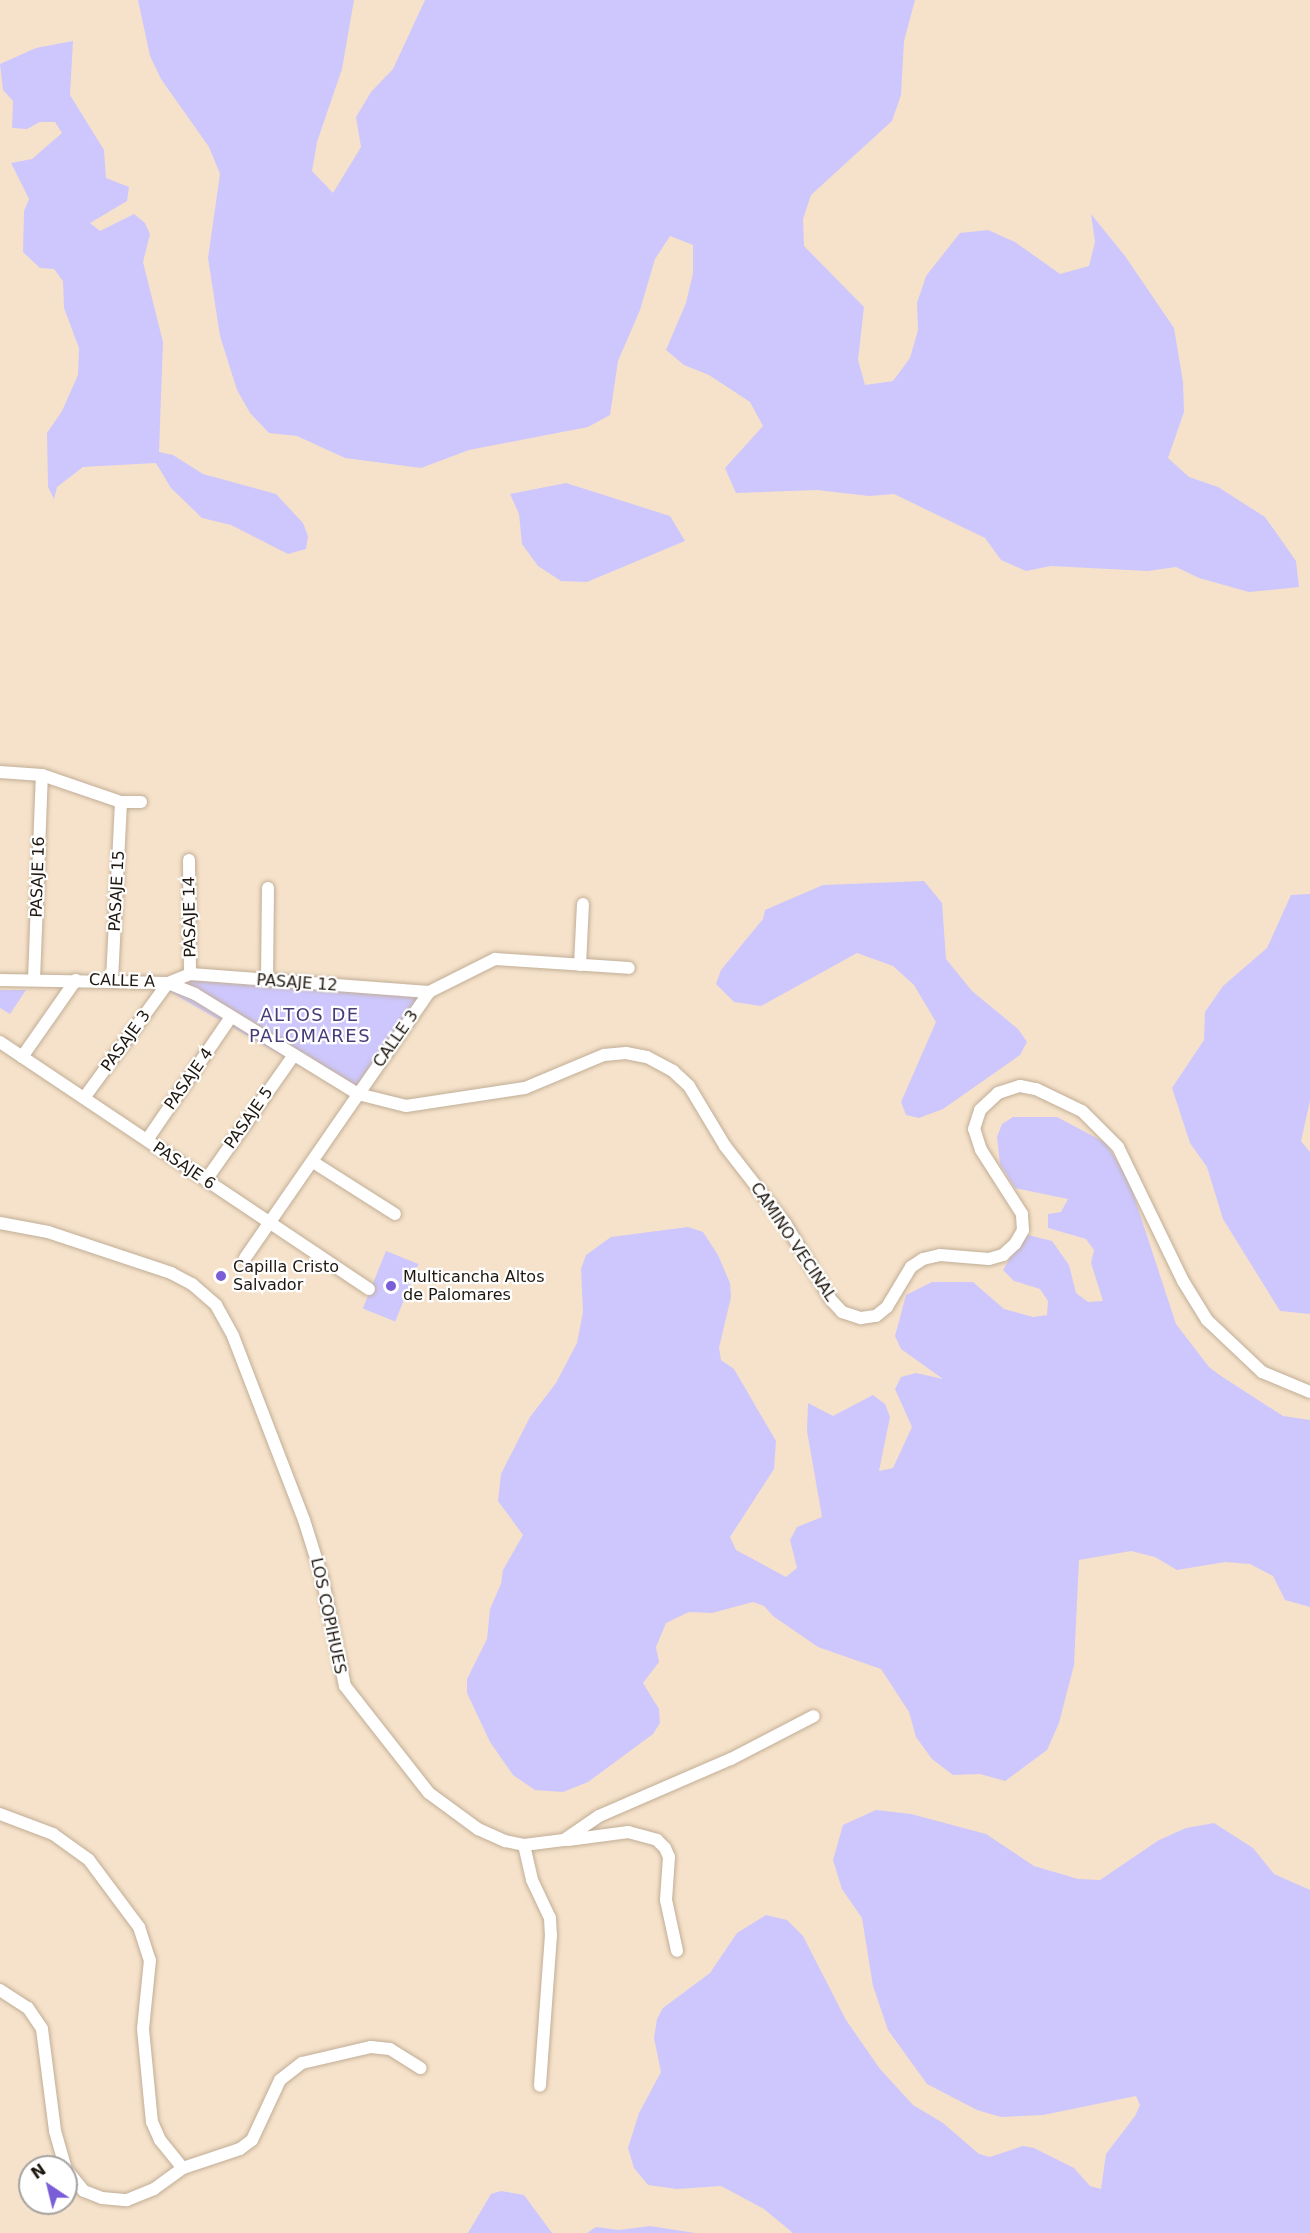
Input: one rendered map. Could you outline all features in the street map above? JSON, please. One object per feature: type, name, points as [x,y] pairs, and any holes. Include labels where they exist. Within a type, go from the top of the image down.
[{"type":"street","points":[[0,772],[42,775],[121,802],[141,802]]},
{"type":"street","name":"PASAJE 16","points":[[34,980],[42,775]]},
{"type":"street","name":"PASAJE 15","points":[[112,980],[121,802]]},
{"type":"street","name":"PASAJE 14","points":[[189,860],[190,974]]},
{"type":"street","points":[[267,981],[268,888]]},
{"type":"street","points":[[580,965],[583,904]]},
{"type":"street","name":"CALLE 3","points":[[245,1258],[429,992],[495,959],[629,968]]},
{"type":"street","name":"PASAJE 12","points":[[168,983],[190,974],[429,992]]},
{"type":"street","name":"CALLE A","points":[[0,980],[112,980],[168,983],[195,994],[358,1094]]},
{"type":"street","points":[[22,1057],[76,980]]},
{"type":"street","name":"PASAJE 3","points":[[84,1098],[168,983]]},
{"type":"street","name":"PASAJE 4","points":[[147,1140],[231,1017]]},
{"type":"street","name":"PASAJE 6","points":[[0,1042],[369,1289]]},
{"type":"street","name":"CAMINO VECINAL","points":[[358,1094],[417,1107],[525,1088],[604,1055],[626,1053],[657,1061],[673,1071],[693,1091],[725,1146],[784,1223],[831,1300],[842,1312],[865,1319],[876,1316],[894,1301],[911,1267],[922,1259],[940,1255],[988,1259],[1003,1255],[1015,1244],[1023,1230],[1022,1214],[981,1150],[974,1129],[980,1110],[998,1093],[1013,1087],[1036,1089],[1082,1111],[1118,1147],[1183,1281],[1207,1320],[1263,1372],[1310,1392]]},
{"type":"street","name":"PASAJE 5","points":[[206,1180],[293,1056]]},
{"type":"street","points":[[313,1162],[395,1214]]},
{"type":"street","name":"LOS COPIHUES","points":[[0,1223],[48,1232],[171,1273],[192,1284],[216,1305],[233,1336],[304,1520],[322,1577],[345,1686],[429,1794],[486,1833],[524,1845],[564,1840],[599,1816],[731,1759],[814,1716]]},
{"type":"street","points":[[0,1814],[53,1834],[89,1860],[139,1927],[150,1960],[143,2029],[152,2122],[160,2140],[183,2168]]},
{"type":"street","points":[[564,1840],[628,1832],[657,1840],[665,1848],[669,1857],[666,1900],[678,1951]]},
{"type":"street","points":[[524,1845],[532,1880],[550,1918],[540,2086]]},
{"type":"street","points":[[0,1990],[28,2008],[42,2029],[55,2132],[62,2155]]},
{"type":"street","points":[[78,2183],[84,2191],[102,2198],[127,2200],[154,2190],[183,2168],[240,2149],[252,2140],[280,2080],[302,2063],[371,2048],[390,2049],[420,2068]]},
{"type":"shaded area","points":[[138,0],[354,0],[342,69],[317,142],[312,171],[333,193],[361,147],[356,117],[371,92],[393,69],[425,0],[915,0],[904,41],[901,95],[892,121],[811,195],[803,219],[804,246],[864,307],[858,360],[865,385],[893,381],[910,358],[918,330],[917,303],[926,276],[960,233],[988,230],[1015,242],[1060,274],[1089,266],[1095,242],[1091,214],[1125,256],[1174,328],[1183,382],[1184,412],[1168,458],[1189,477],[1218,487],[1265,517],[1296,561],[1299,587],[1249,592],[1199,578],[1176,567],[1148,571],[1051,566],[1026,571],[1001,560],[985,538],[894,494],[869,496],[817,490],[736,493],[725,468],[763,426],[750,402],[709,375],[684,365],[666,350],[686,303],[693,273],[693,245],[670,236],[655,259],[640,310],[618,361],[610,415],[588,427],[469,450],[421,468],[345,458],[297,436],[269,433],[250,413],[237,390],[220,336],[208,258],[220,174],[209,147],[161,79],[150,56]]},
{"type":"shaded area","points":[[73,41],[70,95],[104,150],[106,178],[129,187],[127,201],[90,223],[100,231],[134,214],[145,223],[150,234],[143,262],[163,342],[159,452],[173,455],[203,474],[276,494],[303,523],[308,536],[306,549],[288,554],[231,525],[202,518],[171,488],[156,463],[83,467],[57,487],[54,499],[48,487],[47,433],[62,411],[78,375],[79,348],[64,308],[63,281],[54,269],[40,268],[23,252],[24,211],[29,199],[11,163],[32,159],[62,133],[55,122],[40,122],[27,129],[12,128],[13,101],[3,90],[0,64],[36,48]]},
{"type":"shaded area","points":[[566,483],[670,516],[685,541],[587,582],[561,581],[538,566],[522,544],[519,514],[510,494]]},
{"type":"shaded area","points":[[924,881],[942,903],[946,959],[972,991],[1018,1029],[1027,1042],[1020,1055],[943,1109],[919,1118],[906,1115],[901,1102],[936,1022],[914,985],[893,966],[857,953],[761,1006],[734,1002],[716,984],[721,970],[763,919],[765,910],[823,885]]},
{"type":"shaded area","points":[[1310,894],[1310,1101],[1301,1141],[1310,1152],[1310,1314],[1280,1311],[1223,1219],[1207,1167],[1190,1143],[1172,1088],[1204,1040],[1205,1012],[1223,986],[1267,948],[1291,895]]},
{"type":"shaded area","points":[[181,980],[422,996],[351,1095],[158,985]]},
{"type":"shaded area","points":[[0,990],[26,990],[10,1014],[0,1008]]},
{"type":"shaded area","points":[[1013,1117],[1057,1117],[1106,1143],[1129,1181],[1176,1324],[1209,1367],[1221,1376],[1283,1416],[1310,1420],[1310,1607],[1285,1600],[1273,1576],[1250,1564],[1225,1562],[1177,1570],[1155,1557],[1131,1551],[1079,1560],[1074,1665],[1059,1723],[1047,1750],[1005,1781],[980,1774],[953,1775],[932,1759],[916,1737],[909,1712],[881,1669],[818,1647],[773,1616],[764,1606],[753,1602],[712,1613],[689,1612],[666,1623],[656,1647],[659,1662],[643,1683],[659,1709],[660,1723],[653,1734],[588,1782],[563,1792],[535,1790],[513,1775],[490,1742],[467,1693],[467,1679],[487,1639],[490,1609],[501,1584],[503,1570],[523,1535],[498,1501],[501,1474],[530,1417],[556,1383],[577,1343],[583,1312],[581,1269],[586,1255],[611,1237],[688,1227],[703,1232],[718,1255],[730,1283],[731,1297],[719,1348],[721,1360],[734,1369],[776,1441],[774,1469],[730,1537],[736,1550],[786,1577],[797,1568],[790,1540],[797,1527],[822,1517],[807,1431],[808,1403],[833,1416],[873,1395],[885,1404],[890,1417],[879,1471],[893,1468],[912,1427],[895,1389],[901,1377],[916,1373],[943,1379],[901,1349],[895,1336],[906,1295],[932,1282],[973,1282],[1004,1309],[1033,1317],[1047,1315],[1048,1301],[1040,1289],[1014,1281],[1003,1270],[1024,1234],[1052,1241],[1069,1265],[1076,1293],[1088,1302],[1103,1301],[1091,1263],[1094,1250],[1086,1239],[1048,1228],[1048,1214],[1061,1212],[1068,1199],[1015,1188],[1000,1164],[997,1137],[1002,1124]]},
{"type":"shaded area","name":"Multicancha Altos de Palomares","points":[[386,1251],[418,1264],[395,1322],[363,1308]]},
{"type":"shaded area","points":[[876,1810],[911,1814],[986,1834],[1034,1866],[1078,1879],[1100,1880],[1159,1840],[1186,1828],[1214,1823],[1253,1848],[1274,1874],[1310,1890],[1310,2233],[793,2233],[764,2209],[721,2186],[677,2189],[648,2185],[634,2168],[628,2148],[639,2113],[661,2072],[654,2038],[657,2019],[663,2008],[710,1973],[737,1933],[766,1915],[787,1920],[803,1936],[846,2020],[880,2069],[913,2105],[943,2123],[979,2154],[990,2157],[1023,2146],[1034,2148],[1074,2168],[1090,2186],[1101,2189],[1106,2154],[1135,2116],[1140,2105],[1136,2096],[1043,2115],[1001,2117],[977,2110],[927,2084],[888,2030],[873,1986],[862,1918],[842,1889],[833,1860],[843,1825]]},
{"type":"shaded area","points":[[501,2191],[524,2195],[552,2233],[468,2233],[491,2194]]},
{"type":"shaded area","points":[[650,2226],[695,2233],[587,2233],[596,2227],[619,2230]]},
{"type":"place","name":"Capilla Cristo Salvador","points":[[221,1276]]},
{"type":"place","name":"Multicancha Altos de Palomares","points":[[391,1286]]},
{"type":"district","name":"ALTOS DE PALOMARES","points":[[310,1026]]}]
